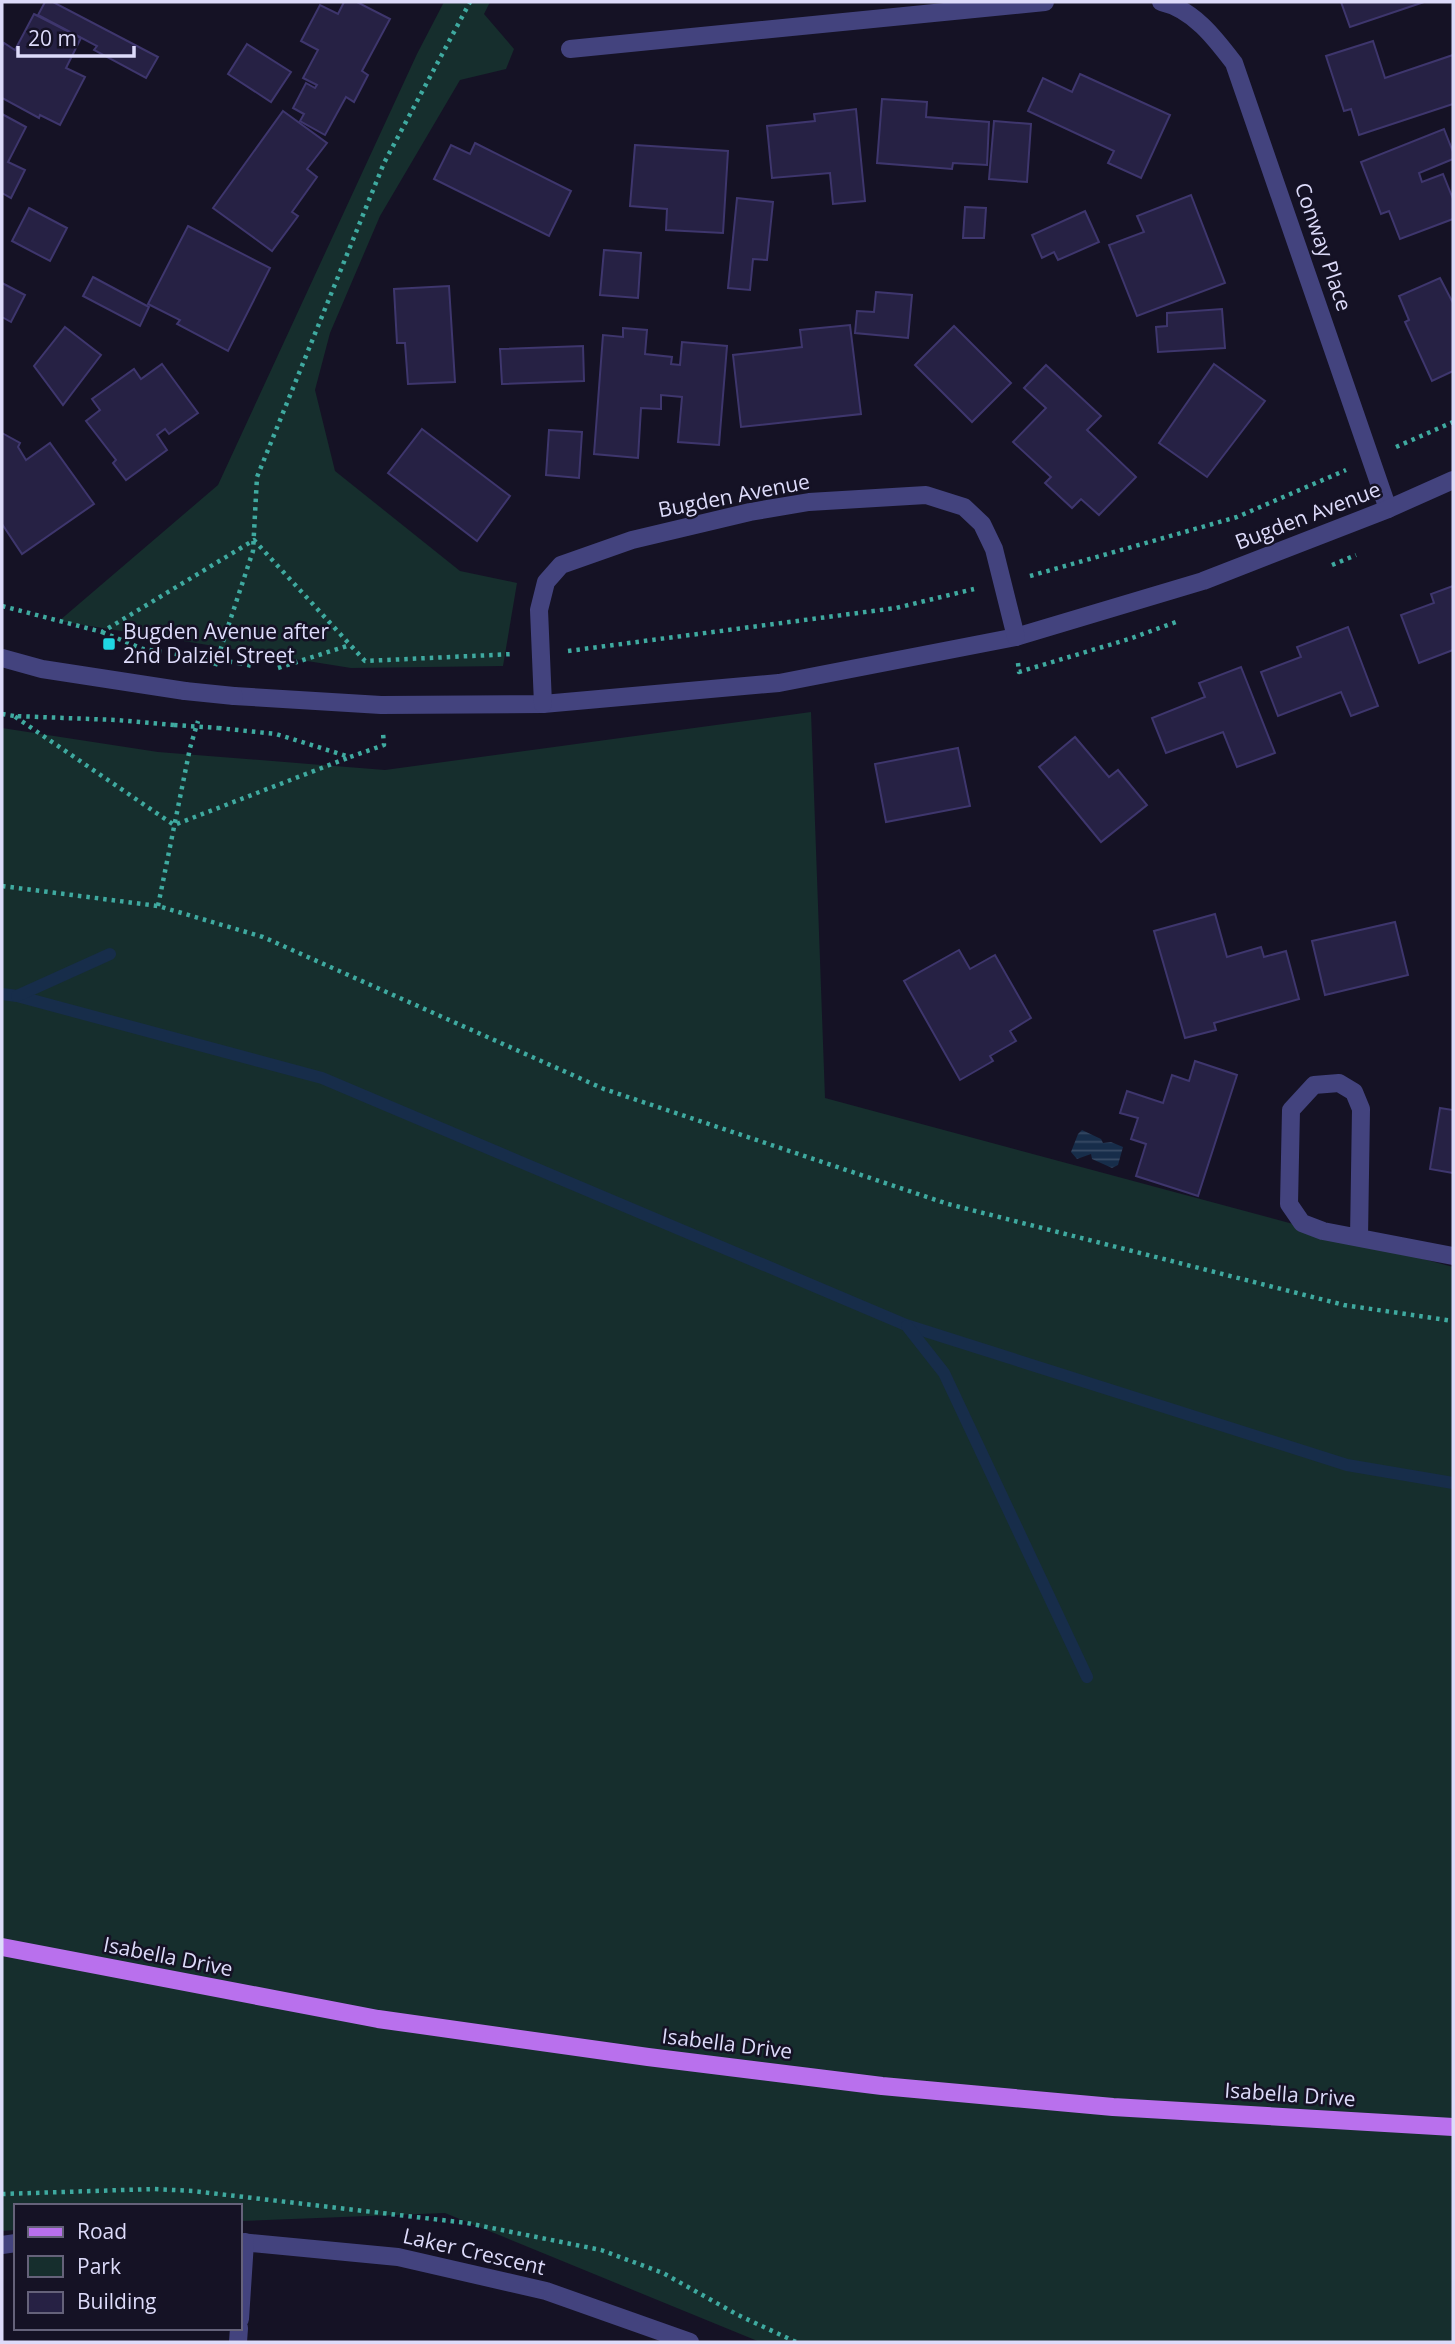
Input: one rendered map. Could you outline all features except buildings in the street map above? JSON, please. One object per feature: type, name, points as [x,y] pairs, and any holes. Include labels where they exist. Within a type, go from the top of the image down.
[{"type":"main road","name":"Isabella Drive","points":[[2,1947],[377,2019],[882,2086],[1113,2107],[1453,2127]]},
{"type":"street","points":[[570,49],[1045,2]]},
{"type":"street","name":"Conway Place","points":[[1161,2],[1193,9],[1234,63],[1243,83],[1388,509]]},
{"type":"street","name":"Bugden Avenue","points":[[2,658],[42,669],[185,691],[381,705],[543,704],[779,683],[1016,636],[1203,581],[1388,509],[1453,480]]},
{"type":"street","name":"Bugden Avenue","points":[[543,704],[539,610],[546,582],[561,565],[632,540],[750,512],[809,502],[926,495],[964,507],[982,524],[994,549],[1016,636]]},
{"type":"street","points":[[1359,1238],[1361,1109],[1354,1092],[1339,1083],[1314,1085],[1290,1110],[1289,1204],[1302,1223],[1322,1231],[1453,1256]]},
{"type":"street","points":[[242,2268],[243,2242]]},
{"type":"street","name":"Laker Crescent","points":[[243,2242],[398,2257],[545,2291],[690,2342]]},
{"type":"path","points":[[213,673],[254,551],[257,477],[384,163],[470,2]]},
{"type":"path","points":[[254,540],[365,661],[585,649],[896,608],[1068,567],[1237,517],[1453,422]]},
{"type":"path","points":[[102,632],[254,540]]},
{"type":"path","points":[[2,606],[102,632],[143,649],[262,667]]},
{"type":"path","points":[[274,669],[350,645]]},
{"type":"path","points":[[174,825],[384,745],[381,705]]},
{"type":"path","points":[[158,906],[190,748],[201,710]]},
{"type":"path","points":[[2,714],[116,720],[276,734],[350,757]]},
{"type":"path","points":[[14,716],[174,825]]},
{"type":"path","points":[[2,886],[158,906],[263,937],[604,1088],[948,1204],[1344,1305],[1453,1321]]},
{"type":"green space","points":[[444,2],[490,2],[484,14],[514,49],[506,69],[460,80],[380,216],[330,333],[315,390],[335,471],[460,571],[517,583],[503,666],[351,668],[59,621],[218,485],[417,54]]},
{"type":"green space","points":[[811,712],[825,1098],[1453,1267],[1453,2342],[760,2342],[445,2213],[242,2221],[242,2204],[14,2204],[14,2230],[2,2231],[2,728],[158,752],[385,770]]},
{"type":"water","points":[[1082,1130],[1101,1139],[1103,1143],[1111,1142],[1123,1147],[1118,1165],[1112,1168],[1092,1159],[1091,1154],[1077,1159],[1071,1152]]},
{"type":"waterway","points":[[17,996],[110,954]]},
{"type":"waterway","points":[[2,994],[322,1078],[906,1325],[1347,1465],[1453,1483]]},
{"type":"waterway","points":[[907,1326],[944,1373],[1087,1677]]},
{"type":"place","name":"Bugden Avenue after 2nd Dalziel Street","points":[[109,644]]}]
